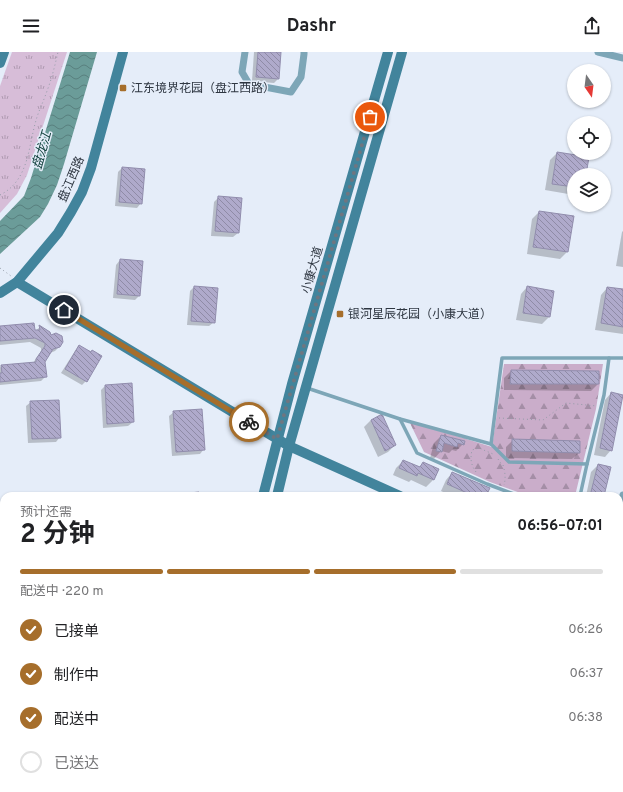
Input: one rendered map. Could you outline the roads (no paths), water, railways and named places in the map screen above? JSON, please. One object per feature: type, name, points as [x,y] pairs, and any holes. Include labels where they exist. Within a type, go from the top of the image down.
[{"type":"main road","points":[[0,63],[4,52]]},
{"type":"main road","name":"盘江西路","points":[[0,293],[18,282],[58,233],[82,192],[91,168],[123,52]]},
{"type":"main road","name":"小康大道","points":[[264,492],[277,439],[388,52]]},
{"type":"main road","points":[[278,492],[289,446],[402,52]]},
{"type":"main road","points":[[18,282],[289,446],[391,492]]},
{"type":"street","points":[[245,52],[242,72],[249,84],[291,92],[301,77],[304,52]]},
{"type":"street","points":[[598,52],[623,58]]},
{"type":"lane","points":[[491,444],[502,358],[623,358]]},
{"type":"lane","points":[[581,492],[601,406],[609,358]]},
{"type":"lane","points":[[306,388],[400,419],[491,444],[509,462],[587,464]]},
{"type":"lane","points":[[400,419],[416,453],[508,492]]},
{"type":"water","name":"盘龙江","points":[[70,52],[97,52],[57,185],[40,217],[0,254],[0,221],[24,196]]},
{"type":"place","name":"江东境界花园（盘江西路）","points":[[123,88]]},
{"type":"place","name":"银河星辰花园（小康大道）","points":[[340,314]]}]
